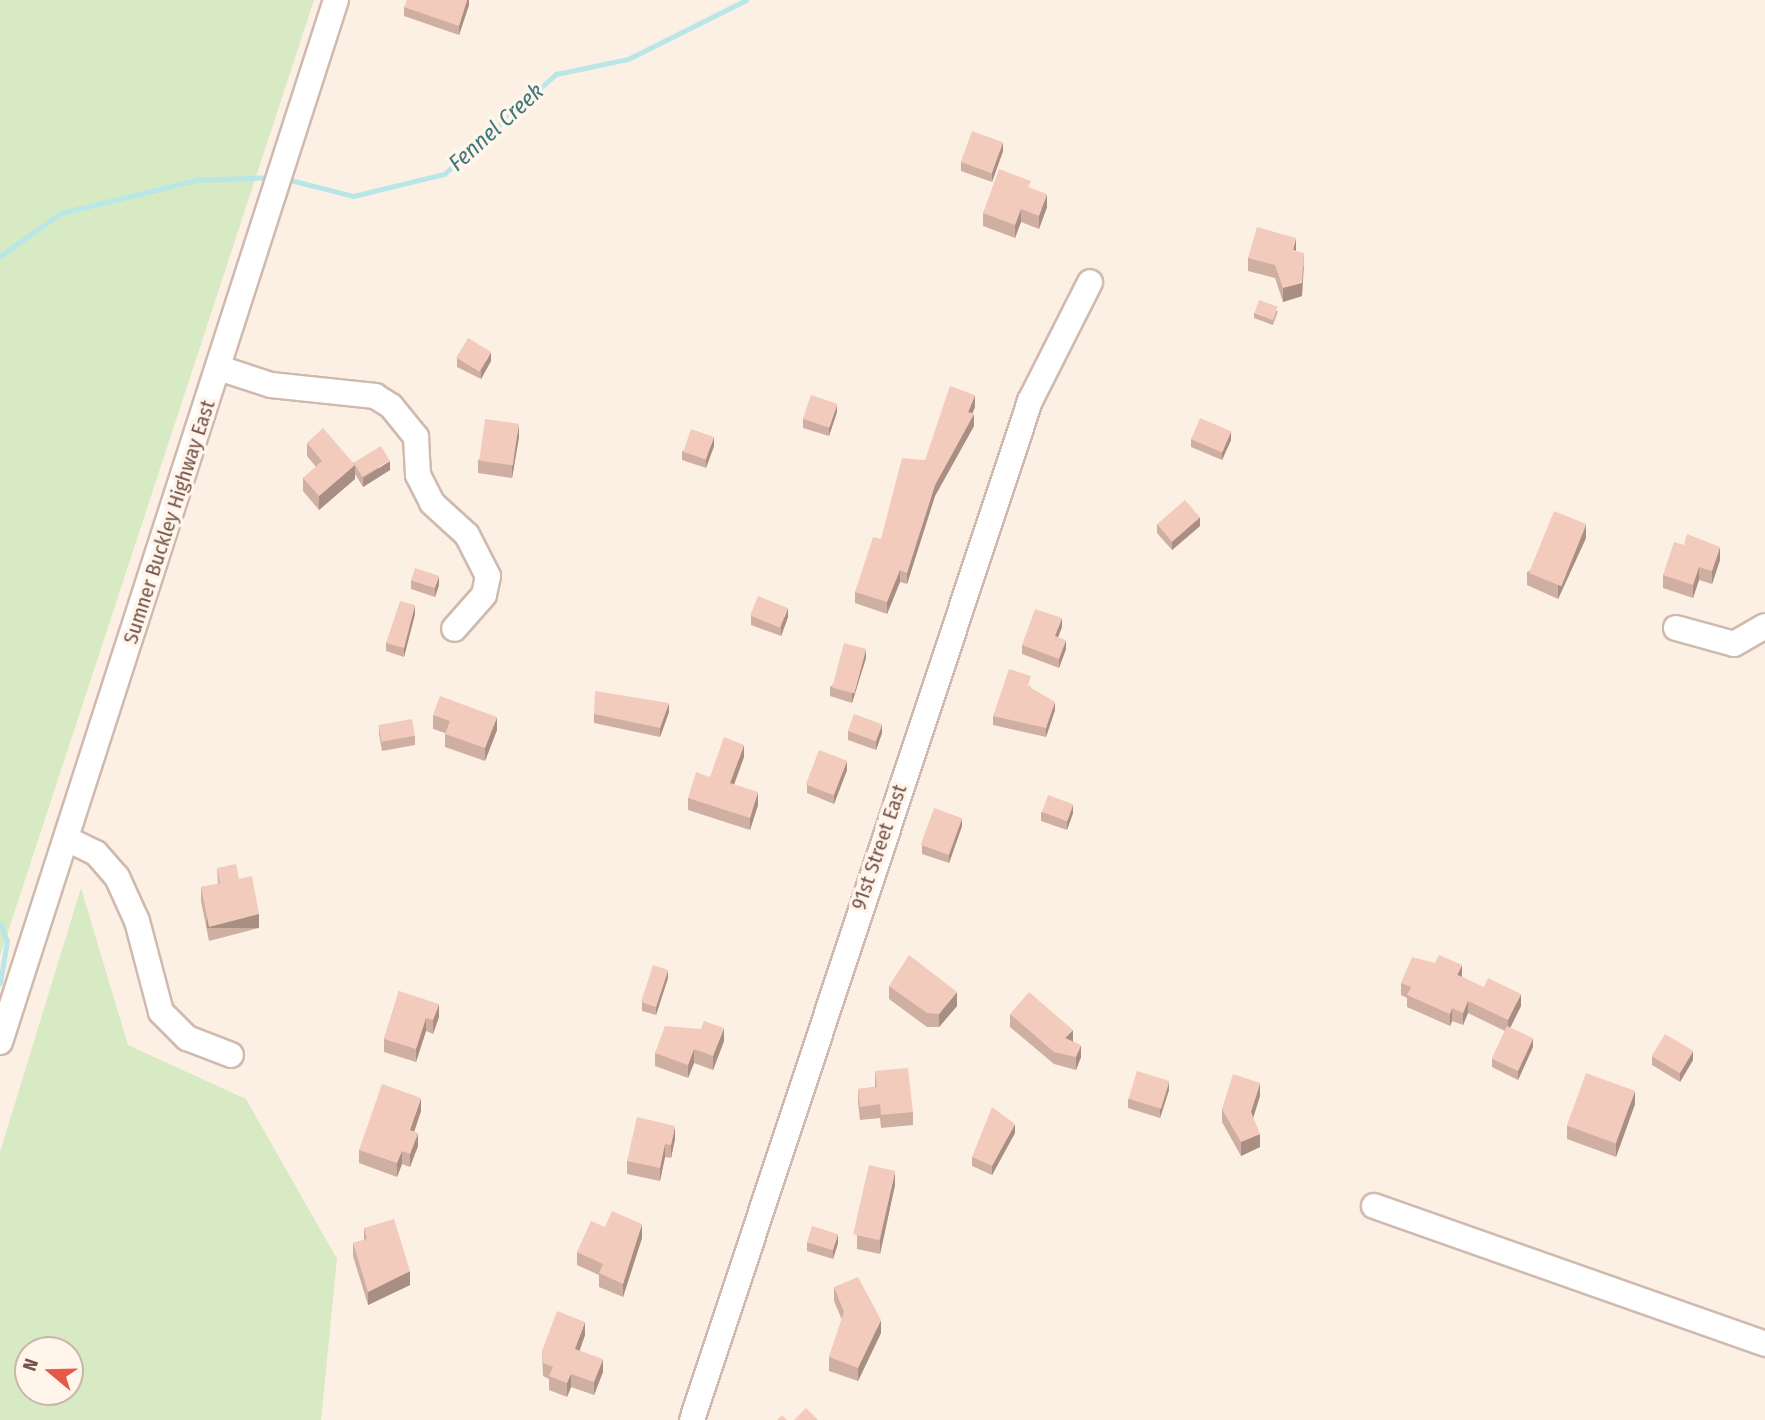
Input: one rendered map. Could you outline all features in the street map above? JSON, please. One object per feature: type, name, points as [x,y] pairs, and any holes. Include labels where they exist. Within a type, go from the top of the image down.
[{"type":"street","name":"Sumner Buckley Highway East","points":[[0,1042],[336,0]]},
{"type":"street","name":"91st Street East","points":[[692,1420],[1030,401],[1090,282]]},
{"type":"street","points":[[219,368],[271,385],[375,396],[416,437],[418,475],[432,503],[467,535],[488,576],[484,595],[454,629]]},
{"type":"street","points":[[1676,628],[1734,643],[1765,626]]},
{"type":"street","points":[[67,839],[96,853],[117,877],[138,921],[161,1012],[194,1042],[231,1055]]},
{"type":"street","points":[[1374,1206],[1765,1344]]},
{"type":"green space","points":[[0,0],[314,0],[0,956]]},
{"type":"green space","points":[[81,888],[128,1045],[246,1099],[337,1259],[321,1420],[0,1420],[0,1152]]},
{"type":"building","points":[[407,0],[467,0],[459,26],[404,7]]},
{"type":"building","points":[[972,131],[1003,142],[992,173],[961,162]]},
{"type":"building","points":[[999,169],[1031,181],[1028,187],[1047,194],[1039,216],[1021,209],[1015,225],[983,213]]},
{"type":"building","points":[[1257,227],[1296,238],[1293,250],[1304,253],[1302,283],[1283,288],[1275,265],[1248,258]]},
{"type":"building","points":[[1259,300],[1278,307],[1273,320],[1254,313]]},
{"type":"building","points":[[468,338],[491,352],[479,372],[456,358]]},
{"type":"building","points":[[950,386],[975,395],[968,412],[974,414],[935,485],[907,573],[900,570],[887,602],[855,592],[873,537],[881,539],[902,458],[925,460]]},
{"type":"building","points":[[811,395],[837,404],[829,428],[803,419]]},
{"type":"building","points":[[1200,418],[1231,431],[1222,452],[1191,439]]},
{"type":"building","points":[[485,419],[519,424],[513,465],[479,461]]},
{"type":"building","points":[[323,428],[355,465],[319,496],[303,478],[322,461],[307,443]]},
{"type":"building","points":[[691,429],[714,437],[706,460],[683,452]]},
{"type":"building","points":[[381,446],[390,461],[362,477],[354,462]]},
{"type":"building","points":[[1185,500],[1200,517],[1172,542],[1157,524]]},
{"type":"building","points":[[1554,511],[1586,524],[1561,586],[1529,573]]},
{"type":"building","points":[[1687,534],[1720,547],[1712,571],[1699,567],[1693,585],[1663,575],[1674,542],[1684,545]]},
{"type":"building","points":[[415,568],[439,576],[435,588],[411,580]]},
{"type":"building","points":[[758,596],[788,608],[780,627],[750,615]]},
{"type":"building","points":[[400,601],[415,605],[404,648],[386,643]]},
{"type":"building","points":[[1035,609],[1062,618],[1055,636],[1066,640],[1059,659],[1022,645]]},
{"type":"building","points":[[844,643],[866,649],[854,693],[832,687]]},
{"type":"building","points":[[1009,669],[1031,676],[1028,686],[1055,702],[1046,728],[993,716]]},
{"type":"building","points":[[595,691],[669,703],[660,728],[594,714]]},
{"type":"building","points":[[440,696],[497,717],[485,748],[445,734],[450,721],[433,715]]},
{"type":"building","points":[[854,714],[882,724],[876,741],[848,731]]},
{"type":"building","points":[[412,719],[415,736],[381,742],[379,725]]},
{"type":"building","points":[[724,737],[744,745],[730,783],[758,792],[750,818],[688,798],[696,772],[710,777]]},
{"type":"building","points":[[819,750],[847,761],[834,795],[806,785]]},
{"type":"building","points":[[1048,795],[1073,804],[1067,821],[1042,812]]},
{"type":"building","points":[[934,808],[962,818],[949,855],[921,845]]},
{"type":"building","points":[[236,864],[239,879],[252,876],[259,914],[209,927],[201,887],[220,883],[217,868]]},
{"type":"building","points":[[909,955],[957,992],[939,1014],[927,1013],[889,986]]},
{"type":"building","points":[[1439,955],[1462,965],[1457,975],[1484,987],[1488,978],[1521,994],[1508,1020],[1468,1001],[1463,1013],[1452,1008],[1450,1014],[1407,995],[1411,987],[1401,983],[1412,957],[1435,963]]},
{"type":"building","points":[[653,965],[668,970],[656,1007],[641,1002]]},
{"type":"building","points":[[399,991],[439,1004],[433,1020],[426,1018],[416,1049],[384,1039]]},
{"type":"building","points":[[1029,992],[1073,1030],[1065,1038],[1081,1045],[1076,1057],[1054,1052],[1010,1014]]},
{"type":"building","points":[[704,1021],[724,1028],[713,1056],[694,1049],[688,1065],[655,1053],[665,1026],[701,1029]]},
{"type":"building","points":[[1507,1026],[1533,1038],[1518,1071],[1492,1059]]},
{"type":"building","points":[[1665,1034],[1693,1051],[1680,1073],[1652,1056]]},
{"type":"building","points":[[908,1068],[913,1112],[881,1115],[880,1104],[860,1107],[858,1089],[877,1087],[875,1071]]},
{"type":"building","points":[[1137,1071],[1170,1081],[1161,1109],[1129,1099]]},
{"type":"building","points":[[1586,1073],[1635,1091],[1616,1143],[1567,1126]]},
{"type":"building","points":[[1233,1074],[1260,1083],[1251,1112],[1260,1134],[1241,1142],[1222,1109]]},
{"type":"building","points":[[382,1084],[421,1098],[410,1130],[418,1133],[410,1154],[402,1151],[397,1163],[359,1150]]},
{"type":"building","points":[[992,1107],[1015,1124],[992,1166],[972,1157]]},
{"type":"building","points":[[637,1117],[675,1126],[671,1145],[665,1144],[660,1168],[627,1161]]},
{"type":"building","points":[[869,1165],[895,1171],[879,1240],[853,1234]]},
{"type":"building","points":[[612,1211],[642,1224],[623,1284],[599,1273],[603,1264],[577,1252],[591,1221],[605,1227]]},
{"type":"building","points":[[394,1219],[410,1271],[368,1292],[353,1243],[367,1239],[364,1228]]},
{"type":"building","points":[[812,1226],[838,1234],[833,1250],[807,1242]]},
{"type":"building","points":[[858,1277],[881,1320],[858,1368],[829,1357],[844,1312],[834,1287]]},
{"type":"building","points":[[557,1311],[585,1322],[575,1349],[603,1359],[594,1382],[571,1374],[567,1383],[549,1376],[553,1367],[543,1363],[542,1351]]},
{"type":"building","points":[[806,1408],[818,1420],[794,1420]]},
{"type":"waterway","name":"Fennel Creek","points":[[286,179],[353,196],[444,174],[556,74],[628,59],[746,0]]},
{"type":"waterway","name":"Fennel Creek","points":[[0,256],[61,213],[196,180],[273,177]]},
{"type":"waterway","name":"Fennel Creek","points":[[0,923],[7,941],[0,983]]}]
